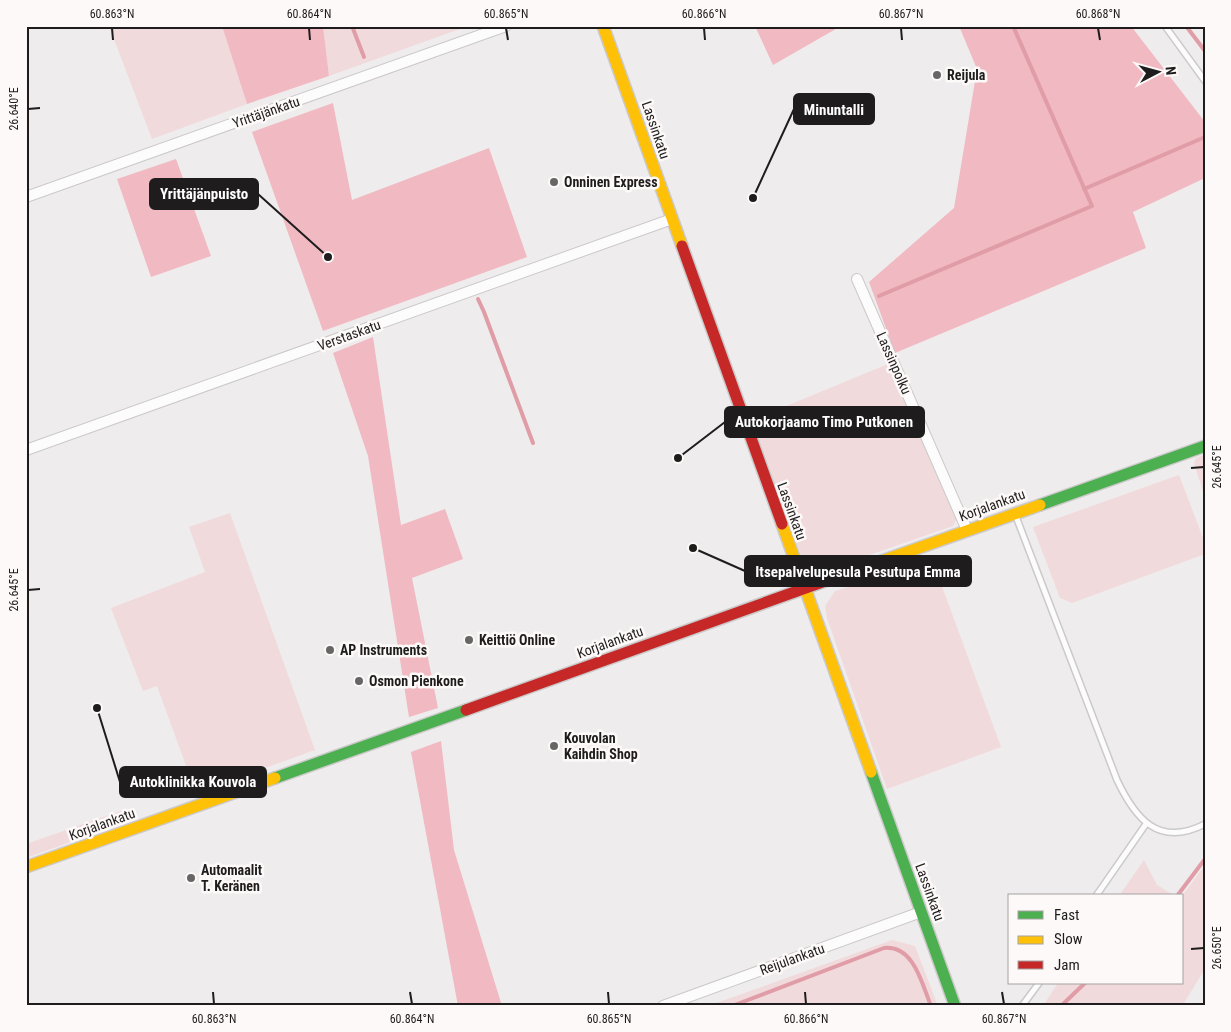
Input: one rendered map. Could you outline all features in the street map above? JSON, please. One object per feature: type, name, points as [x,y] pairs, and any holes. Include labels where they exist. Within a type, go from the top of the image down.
[{"type":"street","name":"Yrittäjänkatu","points":[[26,197],[506,26]]},
{"type":"street","name":"Lassinkatu","points":[[603,26],[955,1006]]},
{"type":"street","name":"Verstaskatu","points":[[26,450],[672,219]]},
{"type":"street","name":"Lassinpolku","points":[[857,279],[967,530]]},
{"type":"street","name":"Korjalankatu","points":[[26,867],[1205,446]]},
{"type":"street","name":"Reijulankatu","points":[[663,1006],[921,912]]},
{"type":"lane","points":[[1165,26],[1205,81]]},
{"type":"lane","points":[[1015,513],[1117,780],[1132,809],[1146,824],[1164,831],[1180,832],[1205,824]]},
{"type":"lane","points":[[1097,894],[1146,824]]},
{"type":"lane","points":[[1022,1006],[1038,984]]},
{"type":"shaded area","points":[[109,26],[222,26],[247,104],[152,139]]},
{"type":"shaded area","points":[[222,26],[323,26],[329,76],[247,104]]},
{"type":"shaded area","points":[[323,26],[468,26],[329,76]]},
{"type":"shaded area","points":[[755,26],[841,26],[773,65]]},
{"type":"shaded area","points":[[959,26],[1131,26],[1205,122],[1205,178],[1133,212],[1146,248],[895,353],[869,282],[954,208],[977,69]]},
{"type":"shaded area","points":[[333,103],[352,200],[489,148],[527,257],[323,331],[252,132]]},
{"type":"shaded area","points":[[176,159],[211,256],[151,277],[117,179]]},
{"type":"shaded area","points":[[373,337],[401,525],[445,509],[463,559],[412,578],[438,708],[409,717],[368,456],[333,353]]},
{"type":"shaded area","points":[[888,364],[957,518],[953,526],[829,569],[817,567],[810,564],[801,555],[752,420]]},
{"type":"shaded area","points":[[1205,455],[1205,498],[1194,463],[1196,458]]},
{"type":"shaded area","points":[[1179,475],[1205,543],[1205,554],[1072,603],[1060,598],[1033,527]]},
{"type":"shaded area","points":[[230,513],[315,750],[196,793],[157,686],[143,691],[111,608],[205,572],[189,527]]},
{"type":"shaded area","points":[[933,562],[1001,747],[887,789],[827,618],[825,606],[835,591]]},
{"type":"shaded area","points":[[441,741],[454,850],[502,1006],[458,1006],[411,752]]},
{"type":"shaded area","points":[[126,809],[129,819],[124,823],[26,858],[26,844]]},
{"type":"shaded area","points":[[1144,860],[1157,885],[1172,894],[1120,894]]},
{"type":"shaded area","points":[[1205,865],[1205,969],[1182,1006],[1043,1006],[1057,984],[1184,984],[1183,894]]},
{"type":"shaded area","points":[[892,940],[915,946],[938,1006],[708,1006]]},
{"type":"waterway","points":[[352,26],[364,57]]},
{"type":"waterway","points":[[879,296],[1092,206],[1013,26]]},
{"type":"waterway","points":[[1186,26],[1205,51]]},
{"type":"waterway","points":[[1084,189],[1205,137]]},
{"type":"waterway","points":[[478,299],[533,443]]},
{"type":"waterway","points":[[1179,894],[1205,859]]},
{"type":"waterway","points":[[732,1006],[884,948],[894,949],[910,959],[920,977],[931,1006]]},
{"type":"waterway","points":[[1061,1006],[1084,984]]},
{"type":"traffic: fast","points":[[1040,505],[1205,446]]},
{"type":"traffic: fast","points":[[275,778],[466,710]]},
{"type":"traffic: fast","points":[[871,772],[955,1006]]},
{"type":"traffic: slow","points":[[603,26],[682,246]]},
{"type":"traffic: slow","points":[[828,580],[1040,505]]},
{"type":"traffic: slow","points":[[782,524],[871,772]]},
{"type":"traffic: slow","points":[[26,867],[275,778]]},
{"type":"traffic: jam","points":[[682,246],[782,524]]},
{"type":"traffic: jam","points":[[466,710],[828,580]]},
{"type":"place","name":"Reijula","points":[[937,75]]},
{"type":"place","name":"Onninen Express","points":[[554,182]]},
{"type":"place","name":"Minuntalli","points":[[753,198]]},
{"type":"place","name":"Yrittäjänpuisto","points":[[328,257]]},
{"type":"place","name":"Autokorjaamo Timo Putkonen","points":[[678,458]]},
{"type":"place","name":"Itsepalvelupesula Pesutupa Emma","points":[[693,548]]},
{"type":"place","name":"Keittiö Online","points":[[469,640]]},
{"type":"place","name":"AP Instruments","points":[[330,650]]},
{"type":"place","name":"Osmon Pienkone","points":[[359,681]]},
{"type":"place","name":"Autoklinikka Kouvola","points":[[97,708]]},
{"type":"place","name":"Kouvolan Kaihdin Shop","points":[[554,746]]},
{"type":"place","name":"Automaalit T. Keränen","points":[[191,878]]}]
